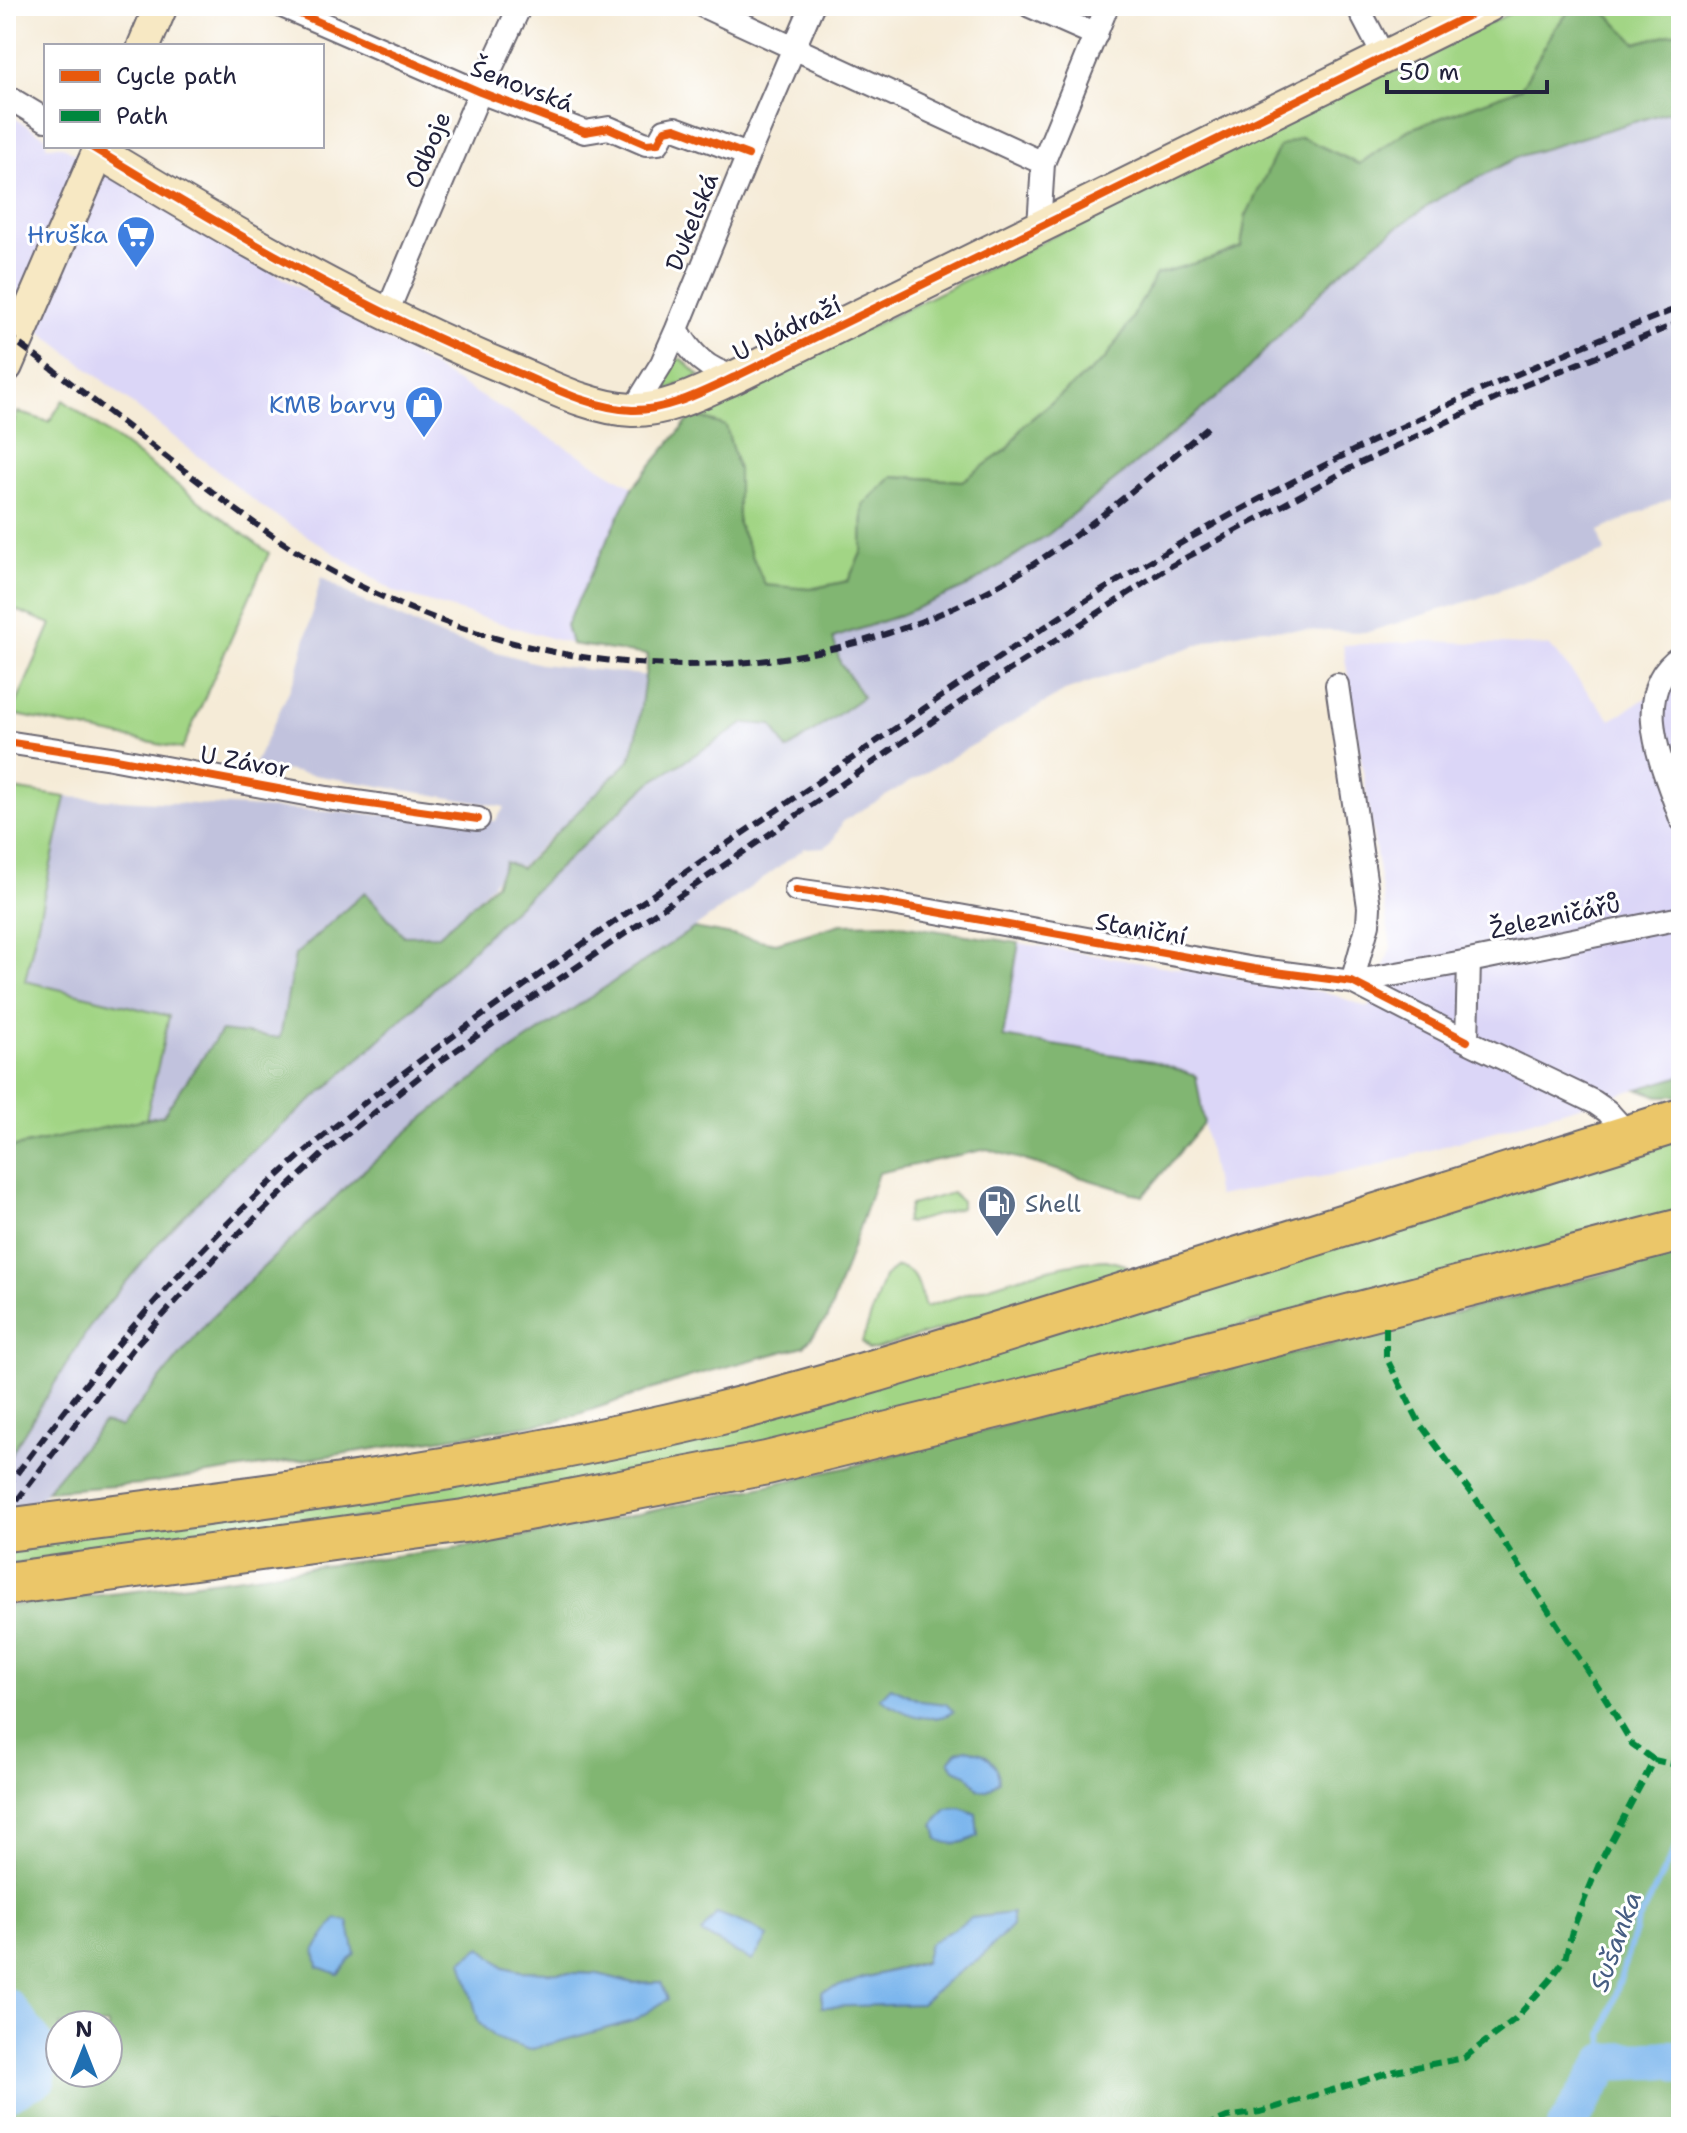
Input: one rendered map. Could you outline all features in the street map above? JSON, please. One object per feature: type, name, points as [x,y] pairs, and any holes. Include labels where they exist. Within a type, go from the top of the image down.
[{"type":"highway","points":[[6,1530],[461,1467],[720,1413],[966,1343],[1681,1120]]},
{"type":"highway","points":[[6,1584],[464,1521],[767,1463],[1681,1230]]},
{"type":"street","points":[[145,44],[161,6]]},
{"type":"street","name":"Šenovská","points":[[282,6],[480,92],[585,132],[609,128],[646,144],[658,143],[665,130],[675,128],[748,155]]},
{"type":"street","name":"Odboje","points":[[386,315],[480,92],[520,6]]},
{"type":"street","points":[[703,6],[1043,163]]},
{"type":"street","name":"Dukelská","points":[[633,410],[662,363],[812,6]]},
{"type":"street","points":[[1030,6],[1096,35]]},
{"type":"street","points":[[1039,227],[1043,163],[1107,6]]},
{"type":"street","points":[[1361,6],[1362,15],[1384,57]]},
{"type":"street","name":"U Nádraží","points":[[97,148],[247,241],[386,315],[584,400],[633,410],[681,400],[735,377],[1488,6]]},
{"type":"street","points":[[6,96],[44,119]]},
{"type":"street","points":[[6,366],[97,148]]},
{"type":"street","points":[[677,329],[701,361],[720,373],[735,377]]},
{"type":"street","points":[[1681,656],[1659,679],[1654,691],[1653,709],[1660,756],[1681,819]]},
{"type":"street","points":[[1337,685],[1369,899],[1368,924],[1352,982]]},
{"type":"street","name":"U Závor","points":[[6,742],[327,798],[478,819]]},
{"type":"street","name":"Staniční","points":[[796,890],[881,902],[1254,969],[1352,982],[1469,961]]},
{"type":"street","name":"Železničářů","points":[[1467,1041],[1469,961],[1681,918]]},
{"type":"street","name":"Staniční","points":[[1352,982],[1467,1041]]},
{"type":"street","points":[[1467,1041],[1594,1102],[1630,1136]]},
{"type":"shaded area","points":[[1681,108],[1681,494],[1599,531],[1605,552],[1476,599],[1368,632],[1259,629],[1226,635],[1065,691],[843,821],[832,842],[825,847],[805,848],[694,928],[510,1051],[426,1116],[352,1181],[209,1320],[121,1427],[46,1491],[6,1545],[6,1462],[92,1323],[161,1240],[231,1168],[328,1087],[650,783],[745,723],[772,725],[787,750],[863,697],[840,662],[833,638],[898,616],[968,586],[1049,534],[1234,383],[1334,278],[1379,240],[1441,197],[1520,156]]},
{"type":"shaded area","points":[[6,113],[44,136],[44,148],[65,148],[633,487],[566,625],[571,644],[395,592],[265,509],[6,304]]},
{"type":"shaded area","points":[[321,577],[359,600],[447,638],[540,664],[660,677],[649,757],[550,837],[521,866],[505,864],[492,884],[439,936],[404,936],[366,892],[295,955],[280,1038],[221,1031],[163,1115],[146,1119],[169,1016],[25,981],[66,797],[495,821],[505,807],[254,765],[297,674]]},
{"type":"shaded area","points":[[1429,641],[1550,646],[1611,720],[1681,676],[1681,1076],[1369,1168],[1217,1196],[1195,1076],[1153,1061],[1003,1037],[1019,943],[1329,993],[1369,1008],[1391,947],[1343,645]]},
{"type":"green space","points":[[1525,6],[1574,6],[1555,28],[1522,88],[1408,130],[1359,164],[1301,137],[1246,215],[1241,247],[1213,258],[1129,324],[1105,359],[1024,425],[1009,448],[962,481],[893,476],[863,506],[862,551],[848,581],[810,589],[765,586],[738,524],[738,470],[726,426],[693,415],[1289,119]]},
{"type":"green space","points":[[1574,6],[1599,6],[1636,43],[1681,31],[1681,108],[1520,156],[1441,197],[1379,240],[1334,278],[1234,383],[1049,534],[968,586],[898,616],[833,638],[840,662],[863,697],[787,750],[772,725],[745,723],[650,783],[328,1087],[231,1168],[161,1240],[92,1323],[6,1462],[6,1149],[163,1115],[221,1031],[280,1038],[295,955],[365,892],[404,936],[439,935],[495,884],[505,862],[521,868],[630,760],[637,734],[648,655],[571,644],[566,625],[633,487],[693,415],[726,426],[738,470],[738,524],[765,585],[810,589],[848,581],[862,551],[863,505],[893,476],[962,481],[1009,448],[1024,425],[1105,359],[1129,324],[1156,274],[1241,247],[1246,216],[1279,147],[1301,137],[1359,164],[1408,130],[1521,88],[1555,28]]},
{"type":"green space","points":[[1599,6],[1681,6],[1681,31],[1636,43]]},
{"type":"green space","points":[[676,359],[682,359],[700,376],[669,389],[666,380]]},
{"type":"green space","points":[[63,400],[269,553],[182,749],[12,714],[51,624],[6,606],[6,440],[18,412],[49,422]]},
{"type":"green space","points":[[6,788],[66,797],[25,981],[169,1016],[146,1119],[6,1149],[6,1058],[9,1046],[6,1046]]},
{"type":"green space","points":[[888,923],[1019,943],[1003,1037],[1153,1061],[1196,1076],[1204,1123],[1143,1196],[987,1149],[878,1173],[828,1318],[804,1346],[692,1376],[558,1421],[142,1484],[46,1491],[103,1423],[121,1427],[209,1320],[352,1181],[426,1116],[510,1051],[694,928],[776,943],[841,924]]},
{"type":"green space","points":[[1681,1076],[1681,1096],[1659,1096],[1638,1089]]},
{"type":"green space","points":[[1681,1133],[1681,1217],[592,1486],[6,1566],[6,1543],[348,1498]]},
{"type":"green space","points":[[952,1193],[961,1201],[961,1208],[905,1222],[910,1205]]},
{"type":"green space","points":[[1681,1254],[1681,2127],[1351,2127],[1347,2119],[1285,2127],[6,2127],[6,2073],[16,2044],[6,2040],[6,1606],[476,1545],[602,1522],[849,1467],[1149,1387],[1326,1346]],"holes":[[[992,1944],[981,1957],[953,1976],[867,2004],[822,2007],[863,1978]],[[481,1947],[504,1967],[520,1971],[598,1974],[633,1983],[661,1982],[479,2023],[473,1995]]]},
{"type":"green space","points":[[1106,1260],[1126,1265],[1124,1274],[875,1349],[868,1349],[862,1342],[884,1277],[897,1267],[914,1276],[925,1307],[1015,1278],[1062,1266]]},
{"type":"water","points":[[891,1687],[921,1701],[946,1704],[954,1712],[935,1718],[906,1713],[880,1698]]},
{"type":"water","points":[[966,1749],[979,1752],[993,1762],[999,1781],[988,1790],[979,1790],[967,1774],[954,1769],[949,1761],[957,1752]]},
{"type":"water","points":[[961,1808],[976,1814],[978,1836],[958,1843],[938,1839],[934,1824],[947,1809]]},
{"type":"water","points":[[717,1913],[753,1927],[768,1937],[752,1961],[701,1933]]},
{"type":"water","points":[[1012,1913],[1012,1926],[981,1957],[921,2004],[822,2007],[822,1992],[924,1963],[929,1944],[971,1918]]},
{"type":"water","points":[[336,1919],[348,1921],[355,1954],[338,1974],[318,1967],[315,1949]]},
{"type":"water","points":[[481,1947],[504,1967],[520,1971],[598,1974],[633,1983],[661,1982],[668,1999],[633,2021],[529,2050],[495,2038],[479,2023],[462,1961]]},
{"type":"waterway","name":"Sušanka","points":[[1606,2062],[1603,2035],[1637,1924],[1681,1838]]},
{"type":"waterway","points":[[6,2007],[38,2048],[37,2078],[6,2093]]},
{"type":"waterway","name":"Sušanka","points":[[1566,2127],[1606,2062],[1672,2059],[1681,2064]]},
{"type":"railway","points":[[6,1488],[131,1329],[199,1253],[271,1182],[391,1082],[583,944],[1008,651],[1147,563],[1276,490],[1408,424],[1543,363],[1681,307]]},
{"type":"railway","points":[[6,1515],[135,1346],[231,1241],[325,1152],[429,1069],[968,697],[1169,567],[1360,463],[1525,385],[1681,322]]},
{"type":"railway","points":[[6,334],[268,533],[383,597],[466,629],[552,652],[639,663],[727,664],[814,653],[900,629],[984,593],[1044,557],[1101,516],[1209,426]]},
{"type":"marked path","points":[[1386,1327],[1386,1357],[1420,1424],[1476,1499],[1632,1744],[1654,1760]]},
{"type":"marked path","points":[[1203,2127],[1227,2117],[1260,2112],[1395,2071],[1464,2058],[1515,2019],[1565,1959],[1572,1931],[1599,1864],[1654,1760],[1681,1766]]},
{"type":"cycle path","points":[[282,6],[480,92],[585,132],[609,128],[646,144],[658,143],[665,130],[675,128],[748,155]]},
{"type":"cycle path","points":[[93,148],[296,267],[456,347],[570,395],[616,408],[645,409],[685,399],[735,377],[1488,6]]},
{"type":"cycle path","points":[[6,742],[327,798],[478,819]]},
{"type":"cycle path","points":[[796,890],[881,902],[1254,969],[1352,982],[1467,1041]]},
{"type":"place","name":"Hruška","points":[[136,269]]},
{"type":"place","name":"KMB barvy","points":[[424,439]]},
{"type":"place","name":"Shell","points":[[997,1238]]}]
